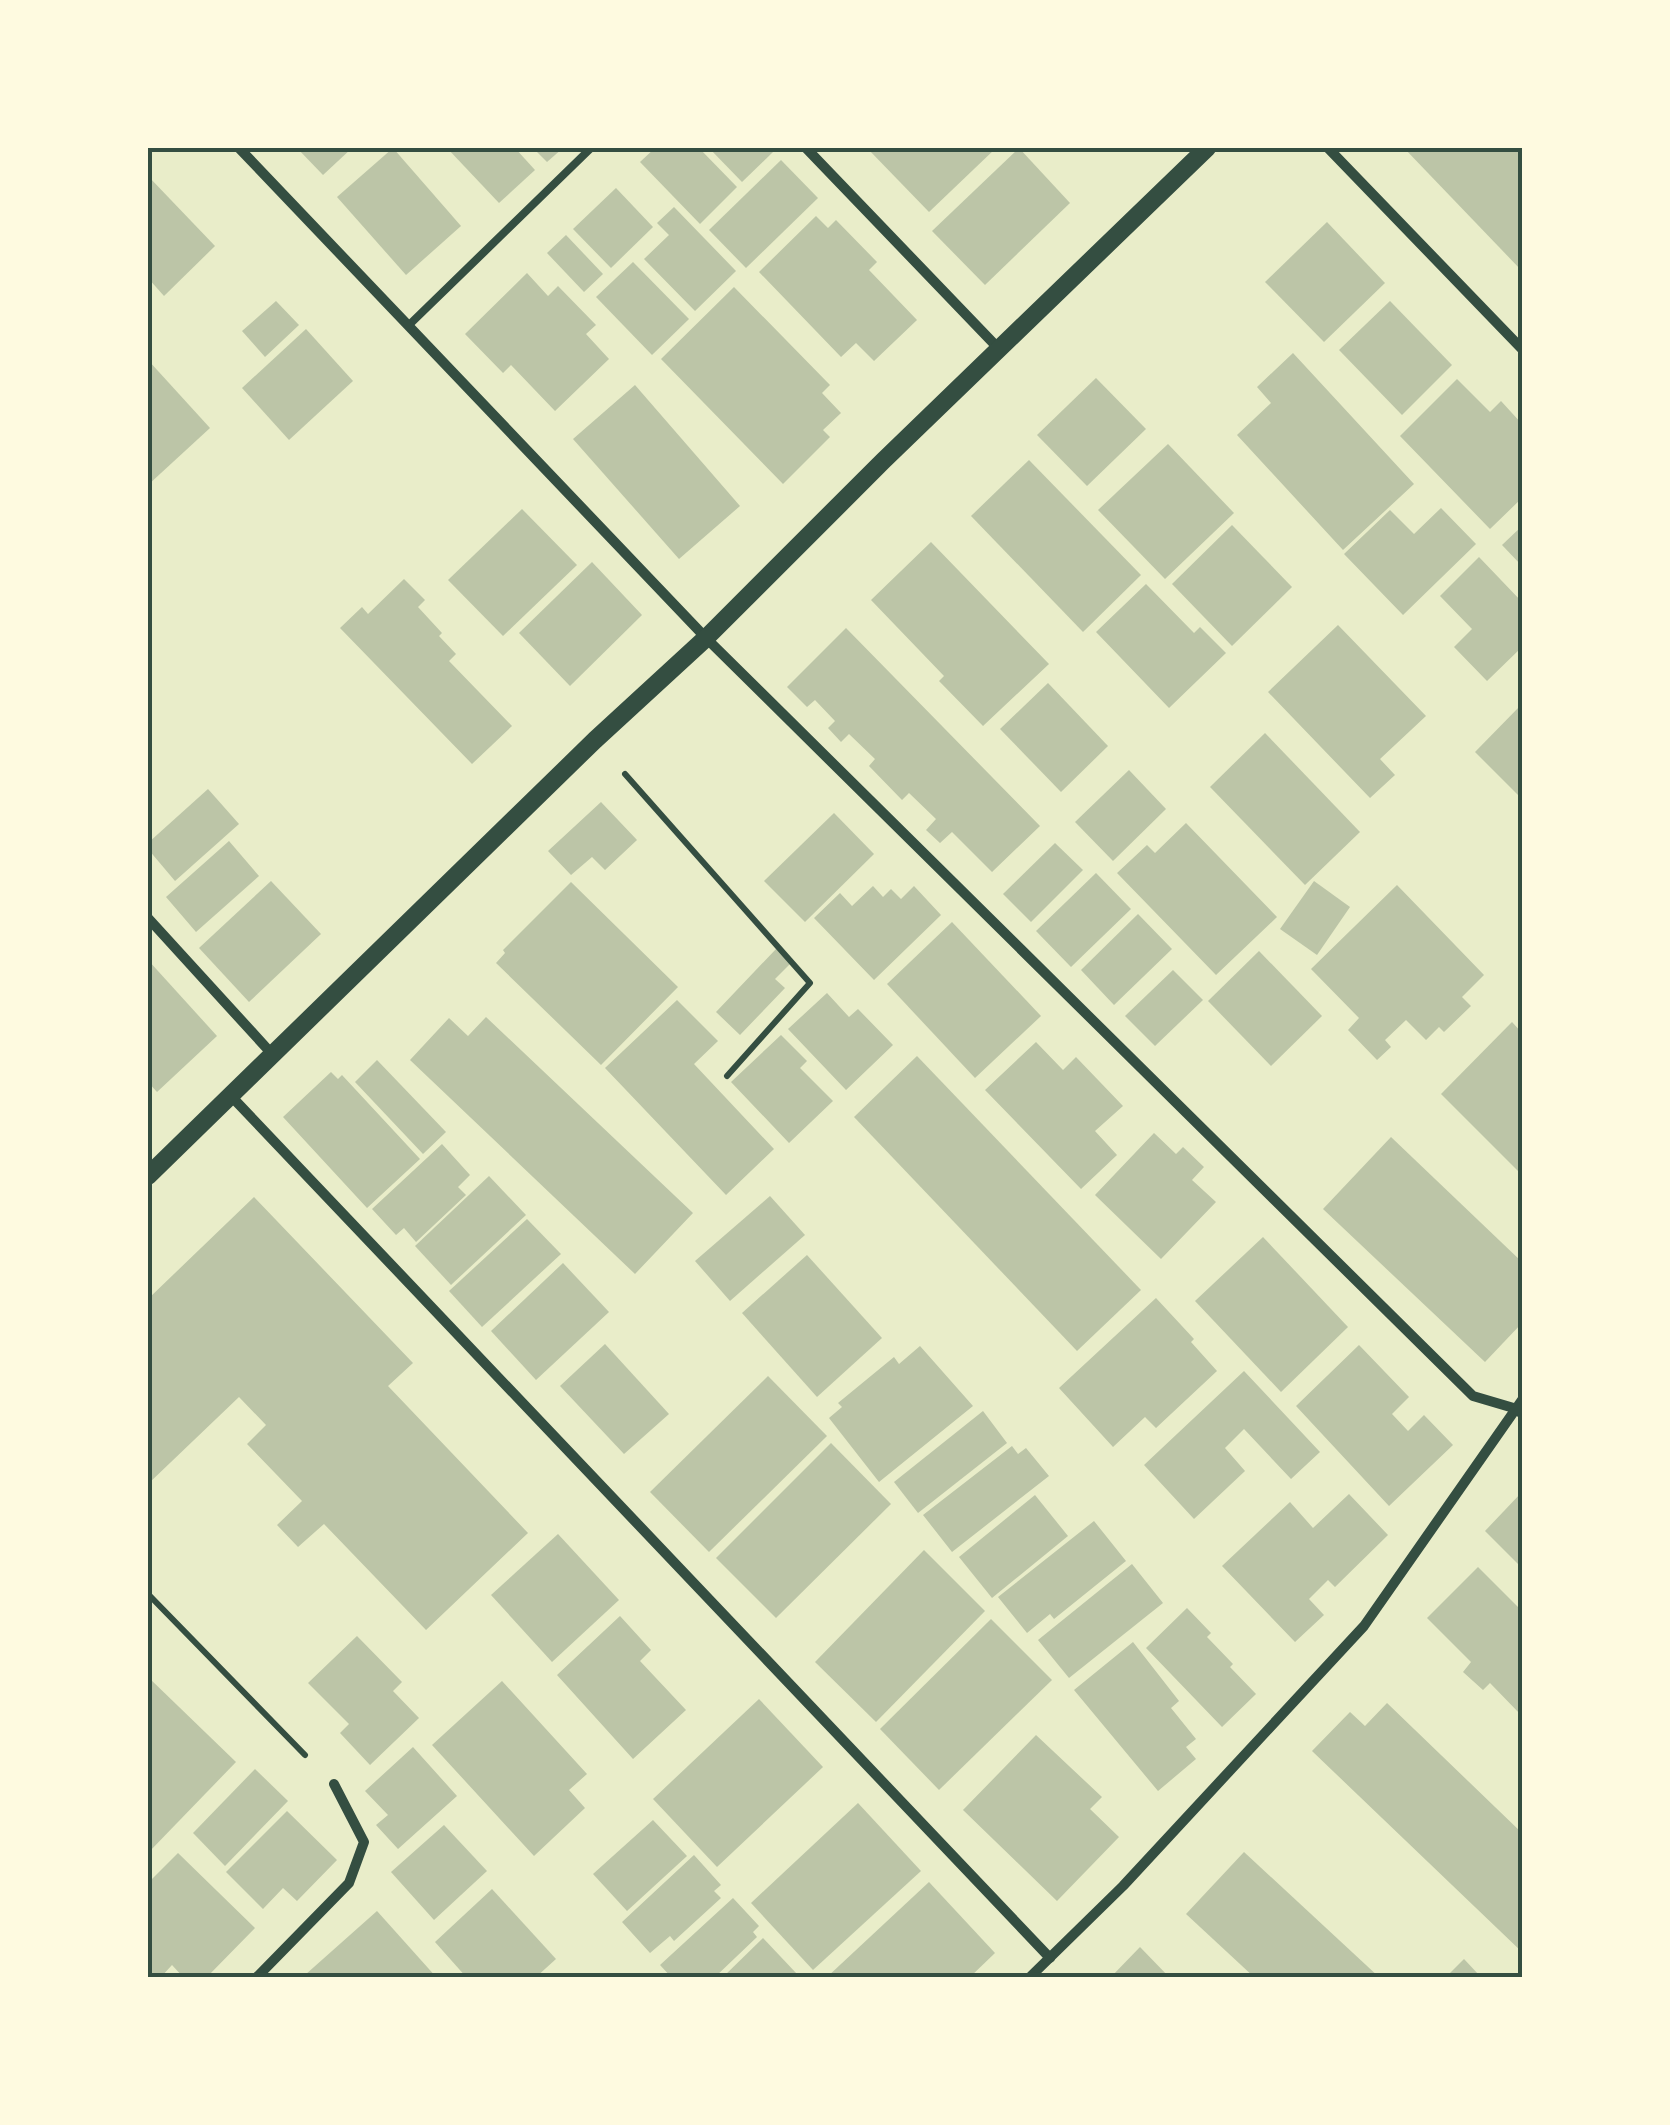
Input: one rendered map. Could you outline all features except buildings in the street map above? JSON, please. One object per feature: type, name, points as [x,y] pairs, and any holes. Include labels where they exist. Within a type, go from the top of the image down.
[{"type":"street","points":[[240,148],[706,638],[1473,1396],[1521,1408],[1364,1626],[1164,1842],[1030,1978]]},
{"type":"street","points":[[806,148],[999,350]]},
{"type":"street","points":[[148,1176],[1207,148]]},
{"type":"street","points":[[1328,148],[1522,349]]},
{"type":"street","points":[[148,918],[272,1054]]},
{"type":"street","points":[[231,1096],[1050,1958]]},
{"type":"street","points":[[256,1978],[349,1882],[364,1842],[334,1784]]},
{"type":"lane","points":[[409,325],[591,148]]},
{"type":"path","points":[[596,740],[810,983],[727,1076]]},
{"type":"path","points":[[148,1594],[334,1784]]}]
